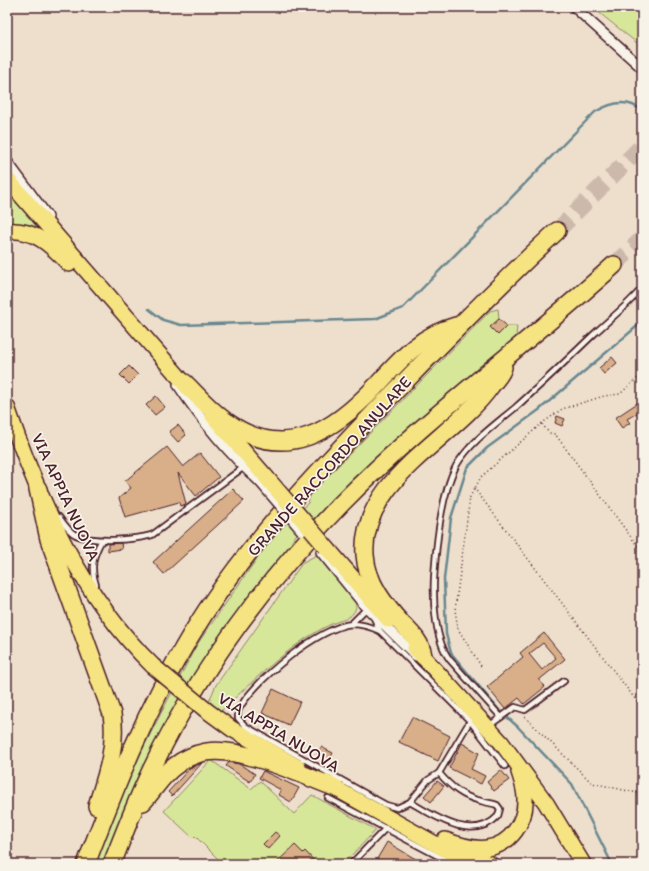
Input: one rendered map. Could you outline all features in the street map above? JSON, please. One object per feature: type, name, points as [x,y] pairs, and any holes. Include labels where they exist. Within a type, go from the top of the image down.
[{"type":"highway","name":"GRANDE RACCORDO ANULARE","points":[[86,864],[129,756],[160,690],[192,633],[210,606],[261,538],[292,501],[460,325],[557,231]]},
{"type":"highway","name":"GRANDE RACCORDO ANULARE","points":[[112,864],[133,812],[163,746],[217,656],[271,582],[312,534],[356,489],[441,412],[614,264]]},
{"type":"highway","points":[[185,383],[226,422],[244,433],[272,441],[301,440],[326,430],[347,414],[368,395],[404,356],[423,340],[439,331],[460,325]]},
{"type":"highway","points":[[423,656],[421,645],[393,613],[373,586],[366,558],[367,529],[374,510],[387,490],[423,452],[481,399],[502,370],[503,360]]},
{"type":"highway","points":[[38,489],[49,539],[109,704],[114,724],[114,744],[111,764],[92,823],[93,844]]},
{"type":"highway","points":[[133,812],[172,768],[188,758],[206,752],[223,751],[243,755],[331,793]]},
{"type":"main road","points":[[7,179],[185,383],[263,480],[323,549],[489,726],[524,789],[526,803],[521,821],[512,835],[498,845],[483,849],[464,846],[436,837],[427,838]]},
{"type":"main road","points":[[7,231],[25,232],[47,243],[99,295],[135,326]]},
{"type":"main road","name":"VIA APPIA NUOVA","points":[[7,407],[38,489],[69,554],[102,606],[135,648],[153,666],[206,710],[331,793],[349,796],[427,838],[451,853],[473,861],[490,864]]},
{"type":"main road","points":[[509,762],[546,803],[583,864]]},
{"type":"street","points":[[574,7],[642,68]]},
{"type":"street","points":[[7,163],[35,199],[69,249]]},
{"type":"street","points":[[154,349],[189,401],[244,467],[263,480]]},
{"type":"street","points":[[323,549],[370,611],[407,648],[445,679]]},
{"type":"lane","points":[[501,717],[443,652],[440,643],[434,592],[435,562],[445,497],[449,484],[456,467],[472,445],[532,393],[642,288]]},
{"type":"lane","points":[[38,489],[64,525],[74,535],[102,540],[139,538],[157,532],[244,467]]},
{"type":"lane","points":[[102,540],[94,552],[92,570],[102,606]]},
{"type":"lane","points":[[470,721],[439,773],[428,780],[410,802],[397,808],[386,805],[244,726],[239,721],[237,715],[239,708],[252,690],[288,658],[326,633],[352,624],[370,611],[380,630],[470,721],[509,762]]},
{"type":"lane","points":[[352,624],[366,625],[380,630]]},
{"type":"lane","points":[[489,726],[515,707],[525,710],[564,681]]},
{"type":"lane","points":[[410,802],[440,820],[463,827],[486,825],[498,816],[500,809],[497,805],[474,799],[461,793],[450,786],[439,773]]},
{"type":"lane","points":[[331,793],[386,828],[453,864]]},
{"type":"lane","points":[[349,796],[375,799]]},
{"type":"lane","points":[[351,864],[386,828]]},
{"type":"path","points":[[481,666],[458,629],[455,610],[470,497],[474,488],[481,477],[541,424],[562,409],[604,396],[620,394],[642,374]]},
{"type":"path","points":[[541,424],[549,433],[555,434],[642,552]]},
{"type":"path","points":[[474,488],[642,708]]},
{"type":"path","points":[[515,707],[587,780],[592,783],[642,794]]},
{"type":"green space","points":[[592,7],[642,7],[642,47]]},
{"type":"green space","points":[[7,189],[44,231],[27,226],[7,224]]},
{"type":"green space","points":[[498,309],[499,319],[490,327],[498,335],[507,326],[517,326],[516,337],[510,345],[295,536],[288,549],[261,585],[123,815],[103,864],[95,864],[132,769],[196,646],[258,557],[282,527],[308,503],[311,493],[490,311]]},
{"type":"green space","points":[[317,555],[325,562],[352,596],[356,608],[353,613],[346,619],[330,625],[297,645],[263,672],[221,711],[209,701],[216,685],[303,562]]},
{"type":"green space","points":[[211,760],[251,789],[260,781],[294,814],[312,795],[376,830],[343,864],[223,864],[195,836],[193,838],[164,811]]},
{"type":"building","points":[[499,319],[507,326],[498,335],[490,327]]},
{"type":"building","points":[[612,357],[617,363],[604,374],[599,368]]},
{"type":"building","points":[[129,366],[138,375],[129,384],[120,375]]},
{"type":"building","points":[[156,396],[165,407],[155,415],[146,405]]},
{"type":"building","points":[[642,400],[642,410],[627,419],[630,423],[622,428],[615,418]]},
{"type":"building","points":[[557,416],[565,419],[562,426],[555,423]]},
{"type":"building","points":[[178,425],[186,435],[178,442],[169,432]]},
{"type":"building","points":[[167,447],[183,467],[200,453],[219,477],[196,496],[178,473],[186,504],[180,506],[179,502],[125,517],[119,498],[131,488],[125,481]]},
{"type":"building","points":[[233,489],[244,501],[164,574],[153,562]]},
{"type":"building","points":[[121,543],[122,549],[108,551],[108,544]]},
{"type":"building","points":[[544,633],[565,659],[539,680],[545,687],[524,704],[519,698],[505,709],[487,687],[523,657],[520,653]],"holes":[[[543,643],[556,658],[542,670],[529,654]]]},
{"type":"building","points":[[273,689],[300,702],[289,725],[262,713]]},
{"type":"building","points":[[412,717],[450,736],[438,761],[399,742]]},
{"type":"building","points":[[462,743],[479,753],[471,769],[485,776],[481,784],[449,768]]},
{"type":"building","points":[[321,747],[333,753],[329,760],[317,754]]},
{"type":"building","points":[[229,762],[239,764],[255,774],[250,782],[226,766]]},
{"type":"building","points":[[202,763],[172,796],[168,792],[189,769]]},
{"type":"building","points":[[501,770],[509,780],[494,791],[487,782]]},
{"type":"building","points":[[263,771],[299,788],[291,802],[279,795],[281,790],[259,778]]},
{"type":"building","points":[[437,781],[444,786],[431,802],[424,796]]},
{"type":"building","points":[[275,832],[280,836],[268,849],[263,844]]},
{"type":"building","points":[[387,842],[424,864],[374,864]]},
{"type":"building","points":[[295,845],[303,853],[305,851],[317,864],[275,864]]},
{"type":"waterway","points":[[149,309],[163,320],[181,325],[375,319],[403,308],[595,112],[607,106],[619,103],[631,104],[642,111]]},
{"type":"waterway","points":[[612,864],[572,784],[517,726],[499,710],[451,653],[446,634],[444,579],[451,518],[467,468],[487,448],[539,410],[642,322]]},
{"type":"tunnel","points":[[557,231],[642,146]]},
{"type":"tunnel","points":[[614,265],[642,239]]}]
